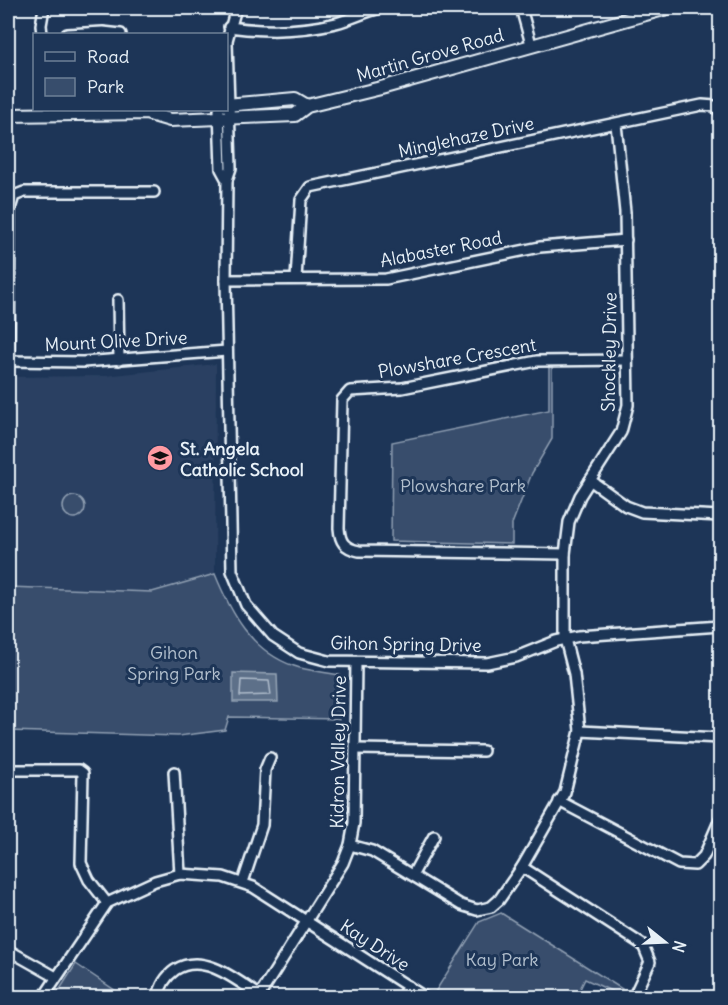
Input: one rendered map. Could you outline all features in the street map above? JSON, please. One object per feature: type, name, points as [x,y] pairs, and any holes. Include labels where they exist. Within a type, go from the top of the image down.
[{"type":"main road","name":"Martin Grove Road","points":[[8,116],[151,111],[170,120],[225,112],[295,116],[307,106],[391,85],[531,44],[667,8]]},
{"type":"street","points":[[42,33],[44,8]]},
{"type":"street","name":"Gihon Spring Drive","points":[[228,35],[236,8]]},
{"type":"street","points":[[229,27],[261,32],[306,30],[346,20],[380,8]]},
{"type":"street","points":[[521,8],[531,44]]},
{"type":"street","points":[[85,33],[112,33]]},
{"type":"street","name":"Minglehaze Drive","points":[[296,279],[301,200],[310,187],[702,105],[715,106],[720,112]]},
{"type":"street","name":"Gihon Spring Drive","points":[[225,112],[221,170],[227,180],[226,280],[230,543],[232,572],[238,591],[256,621],[284,645],[315,658],[356,662],[502,661],[565,639],[675,627],[720,626]]},
{"type":"street","name":"Shockley Drive","points":[[413,874],[461,905],[477,910],[491,906],[500,900],[522,867],[559,801],[572,770],[580,732],[574,674],[565,639],[565,554],[573,509],[613,448],[626,416],[626,240],[616,124]]},
{"type":"street","points":[[8,361],[10,209],[14,196],[24,192],[154,192]]},
{"type":"street","name":"Alabaster Road","points":[[226,280],[386,279],[540,247],[626,240]]},
{"type":"street","points":[[118,300],[119,360]]},
{"type":"street","name":"Mount Olive Drive","points":[[8,361],[119,360],[227,351]]},
{"type":"street","name":"Plowshare Crescent","points":[[565,554],[359,551],[345,546],[341,541],[339,528],[342,400],[350,391],[402,388],[537,361],[627,360]]},
{"type":"street","points":[[590,480],[626,506],[642,512],[720,516]]},
{"type":"street","name":"Kidron Valley Drive","points":[[260,997],[343,863],[350,845],[354,823],[356,662]]},
{"type":"street","points":[[580,732],[720,738]]},
{"type":"street","points":[[356,748],[483,751]]},
{"type":"street","points":[[243,882],[262,825],[265,770],[270,758]]},
{"type":"street","points":[[8,770],[79,770],[83,773],[81,863],[89,880],[106,903],[43,998]]},
{"type":"street","points":[[174,772],[180,874]]},
{"type":"street","points":[[559,801],[679,864],[688,866],[695,866],[705,856],[720,819]]},
{"type":"street","points":[[350,845],[372,851],[413,874],[434,836]]},
{"type":"street","points":[[522,867],[644,945],[650,962],[633,998]]},
{"type":"street","name":"Kay Drive","points":[[106,903],[155,880],[180,874],[207,874],[243,882],[307,920],[426,998]]},
{"type":"street","points":[[8,950],[56,977]]},
{"type":"street","points":[[158,998],[161,987],[170,974],[193,963],[213,967],[260,997]]},
{"type":"street","points":[[401,998],[408,986]]},
{"type":"shaded area","points":[[216,364],[215,574],[152,592],[8,587],[8,377],[105,376]]},
{"type":"green space","name":"Plowshare Park","points":[[549,365],[552,365],[552,439],[532,473],[512,524],[512,544],[391,541],[392,442],[549,410]]},
{"type":"green space","points":[[74,496],[84,503],[85,507],[78,517],[74,518],[64,511],[63,507],[70,497]]},
{"type":"green space","name":"Gihon Spring Park","points":[[215,574],[228,603],[244,629],[266,651],[294,666],[340,675],[339,719],[229,717],[225,730],[178,736],[8,731],[8,587],[152,592]]},
{"type":"green space","name":"Kay Park","points":[[501,913],[622,989],[618,994],[585,979],[576,997],[443,998],[435,992],[479,922]]},
{"type":"green space","points":[[76,964],[116,991],[116,997],[55,997]]},
{"type":"water","points":[[233,673],[277,674],[278,702],[233,702]]},
{"type":"place","name":"St. Angela Catholic School","points":[[160,458]]}]
